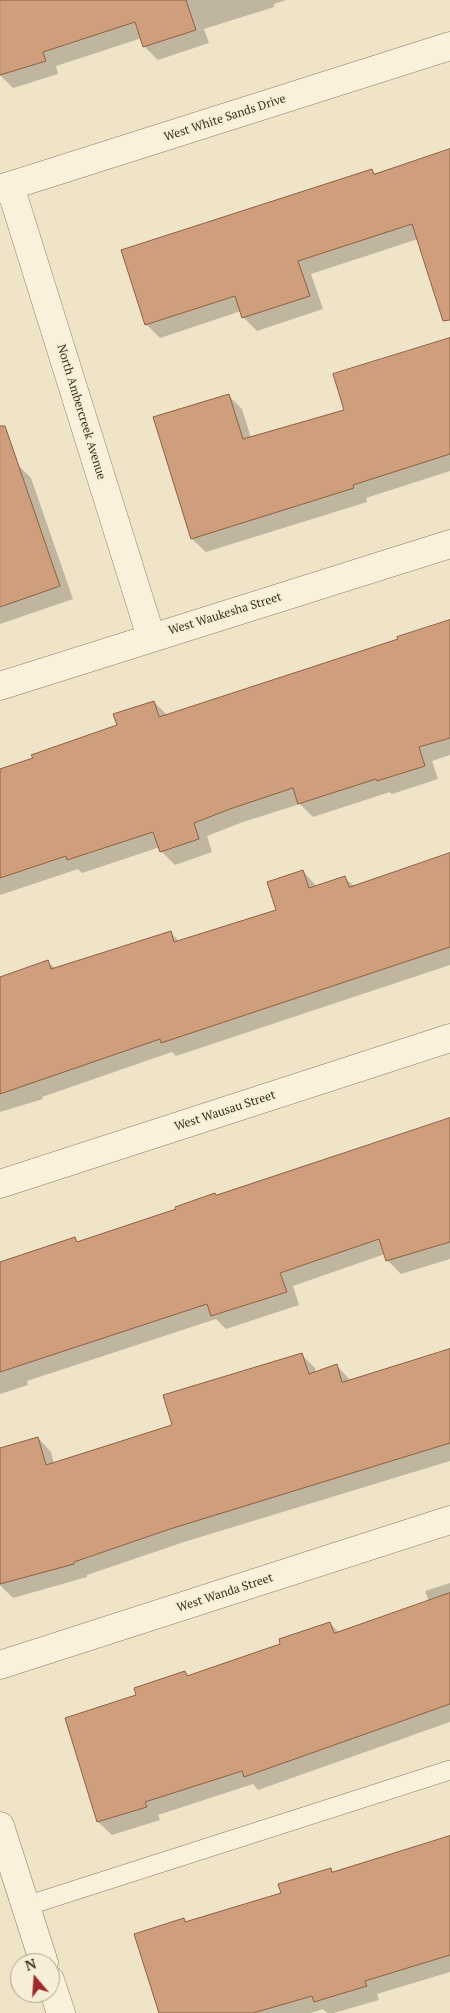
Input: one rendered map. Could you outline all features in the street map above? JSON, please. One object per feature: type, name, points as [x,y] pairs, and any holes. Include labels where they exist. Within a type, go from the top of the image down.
[{"type":"street","name":"West White Sands Drive","points":[[5,188],[450,46]]},
{"type":"street","name":"North Ambercreek Avenue","points":[[5,188],[152,637]]},
{"type":"street","name":"West Waukesha Street","points":[[0,686],[450,544]]},
{"type":"street","name":"West Wausau Street","points":[[0,1184],[450,1038]]},
{"type":"street","name":"West Wanda Street","points":[[0,1665],[450,1520]]},
{"type":"street","points":[[0,1826],[41,1953]]},
{"type":"lane","points":[[26,1906],[450,1770]]},
{"type":"building","points":[[0,0],[186,0],[196,30],[143,47],[135,22],[43,52],[46,61],[0,75]]},
{"type":"building","points":[[450,149],[450,320],[443,321],[412,224],[298,261],[310,296],[242,318],[235,296],[145,325],[121,250],[372,169],[374,174]]},
{"type":"building","points":[[450,338],[450,454],[353,485],[354,488],[191,539],[153,417],[229,394],[243,439],[344,410],[333,374]]},
{"type":"building","points":[[0,426],[5,426],[60,586],[0,607]]},
{"type":"building","points":[[450,620],[450,738],[419,747],[425,766],[377,781],[376,779],[298,804],[293,788],[194,823],[199,839],[160,852],[153,832],[67,860],[66,856],[0,878],[0,769],[33,758],[31,755],[117,725],[113,714],[154,701],[159,717],[398,639],[397,637]]},
{"type":"building","points":[[450,853],[450,947],[161,1043],[160,1039],[0,1094],[0,977],[48,960],[51,969],[171,931],[174,942],[276,910],[267,882],[303,870],[309,888],[345,876],[349,887]]},
{"type":"building","points":[[450,1118],[450,1242],[386,1261],[379,1239],[280,1273],[287,1292],[211,1316],[207,1304],[0,1372],[0,1262],[75,1237],[77,1242],[176,1209],[175,1207],[215,1193],[216,1195]]},
{"type":"building","points":[[450,1349],[450,1443],[170,1529],[74,1562],[74,1564],[0,1584],[0,1448],[38,1437],[46,1465],[172,1425],[163,1395],[302,1353],[309,1374],[337,1364],[342,1382]]},
{"type":"building","points":[[450,1593],[450,1704],[244,1777],[242,1771],[145,1802],[147,1807],[97,1822],[65,1718],[136,1695],[134,1688],[185,1671],[187,1676],[280,1644],[279,1639],[330,1622],[334,1633]]},
{"type":"building","points":[[450,1836],[450,1955],[365,1981],[367,1986],[314,2002],[312,1996],[253,2013],[159,2013],[134,1934],[184,1918],[185,1922],[281,1893],[278,1884],[331,1868],[332,1872]]}]
